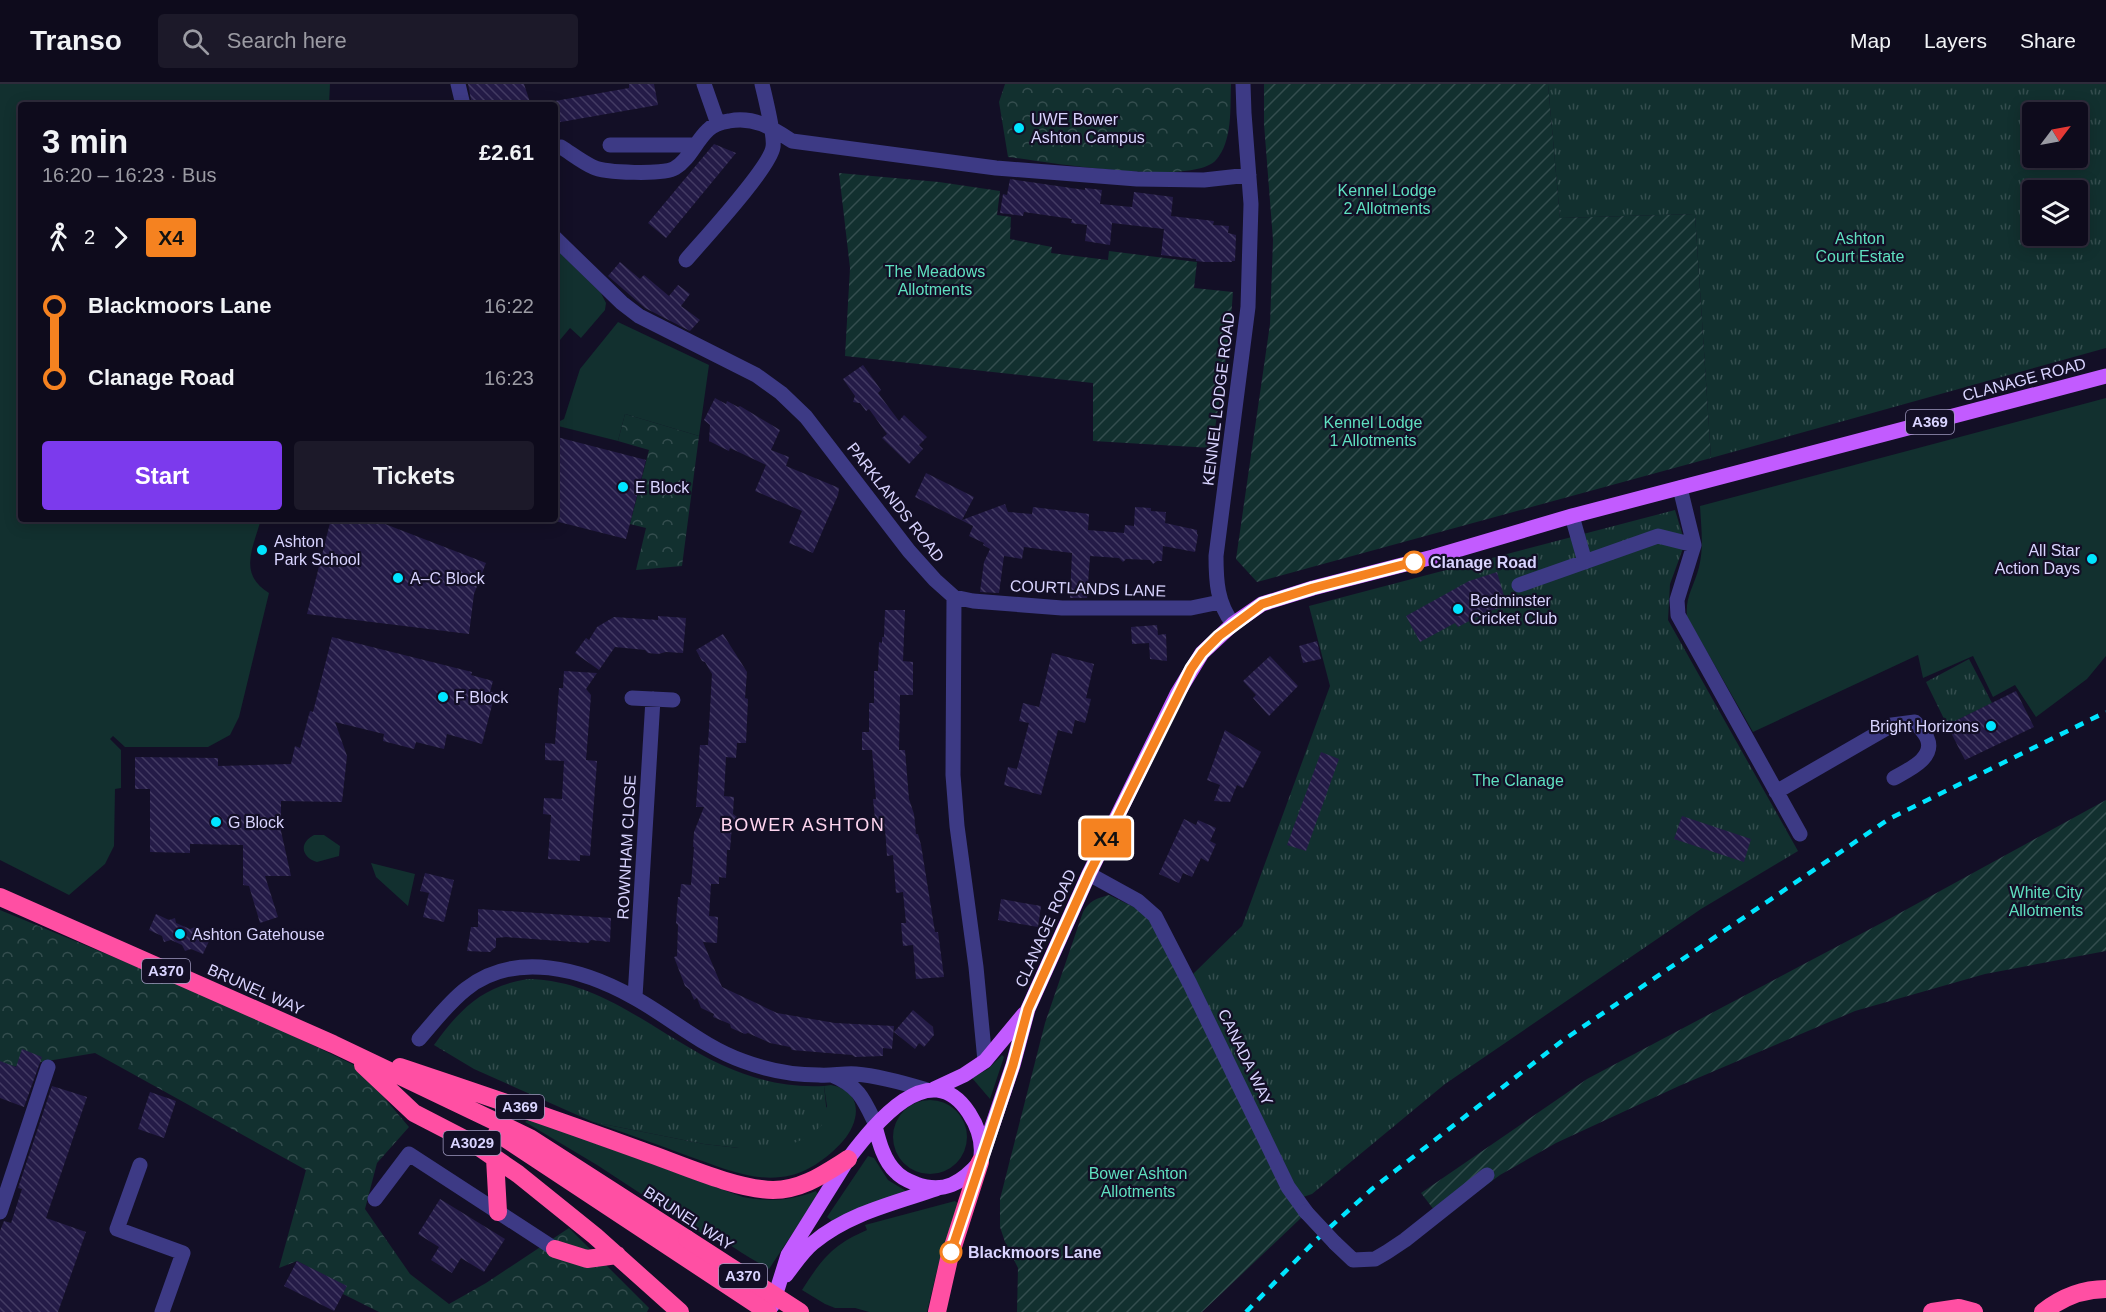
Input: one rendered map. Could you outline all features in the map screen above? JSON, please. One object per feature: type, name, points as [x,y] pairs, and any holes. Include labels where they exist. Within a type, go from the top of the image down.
[{"type":"highway","name":"BRUNEL WAY","points":[[0,897],[341,1048],[530,1138],[680,1244],[770,1312]]},
{"type":"highway","name":"A3029","points":[[341,1048],[414,1113],[476,1145],[526,1181],[616,1255],[680,1312]]},
{"type":"highway","name":"A369","points":[[341,1048],[503,1101],[706,1174],[759,1189],[774,1190],[800,1186],[848,1159]]},
{"type":"highway","points":[[495,1158],[498,1212]]},
{"type":"highway","points":[[937,1312],[950,1259],[981,1159]]},
{"type":"highway","name":"BRUNEL WAY","points":[[680,1244],[800,1312]]},
{"type":"highway","points":[[555,1249],[587,1259],[616,1255]]},
{"type":"highway","points":[[2048,1309],[2072,1295],[2094,1289],[2106,1289]]},
{"type":"highway","points":[[1932,1312],[1959,1308],[1974,1312]]},
{"type":"main road","name":"CLANAGE ROAD","points":[[981,1159],[1013,1065],[1028,1009],[1089,874],[1191,669],[1202,653],[1233,624],[1262,604],[1281,597],[1433,557],[1572,516],[2106,376]]},
{"type":"main road","name":"CLANAGE ROAD","points":[[930,1089],[964,1075],[985,1061],[1028,1009]]},
{"type":"main road","points":[[770,1312],[779,1285],[812,1244],[832,1229],[871,1210],[956,1183],[974,1170],[981,1159],[978,1128],[966,1107],[946,1093],[930,1089]]},
{"type":"main road","name":"A369","points":[[779,1285],[788,1255],[848,1159],[875,1126],[898,1103],[930,1089]]},
{"type":"main road","points":[[875,1126],[879,1141],[896,1172],[916,1184],[938,1189]]},
{"type":"street","points":[[458,84],[462,102]]},
{"type":"street","points":[[704,84],[718,124]]},
{"type":"street","points":[[686,260],[766,164],[774,146],[762,84]]},
{"type":"street","name":"KENNEL LODGE ROAD","points":[[1233,624],[1220,602],[1216,556],[1248,307],[1251,204],[1243,84]]},
{"type":"street","points":[[561,147],[593,167],[608,172],[663,171],[677,166],[709,129],[718,124],[744,119],[770,127],[792,141],[996,168],[1162,181],[1204,180],[1250,175]]},
{"type":"street","points":[[610,145],[696,145]]},
{"type":"street","name":"PARKLANDS ROAD","points":[[558,241],[622,303],[639,316],[756,375],[787,398],[819,433],[909,551],[954,597]]},
{"type":"street","points":[[1680,488],[1694,545],[1677,600],[1678,615],[1800,834]]},
{"type":"street","points":[[1572,516],[1585,562]]},
{"type":"street","points":[[1519,585],[1658,536],[1694,545]]},
{"type":"street","points":[[954,597],[953,775],[985,1061]]},
{"type":"street","name":"COURTLANDS LANE","points":[[954,597],[973,601],[1062,608],[1191,608],[1220,602]]},
{"type":"street","points":[[632,698],[673,700]]},
{"type":"street","name":"ROWNHAM CLOSE","points":[[635,998],[653,699]]},
{"type":"street","points":[[1776,792],[1892,725],[1915,722],[1927,738],[1929,750],[1922,761],[1894,778]]},
{"type":"street","name":"CANADA WAY","points":[[1089,874],[1138,901],[1155,916],[1196,994],[1288,1187],[1306,1212],[1353,1260],[1375,1259],[1405,1240],[1487,1175]]},
{"type":"street","points":[[419,1039],[464,990],[489,974],[509,968],[537,966],[565,970],[600,981],[635,998],[701,1039],[744,1061],[781,1071],[832,1075],[862,1074],[930,1089]]},
{"type":"street","points":[[0,1212],[48,1067]]},
{"type":"street","points":[[832,1075],[846,1081],[856,1089],[875,1126]]},
{"type":"street","points":[[375,1199],[409,1154],[555,1249]]},
{"type":"street","points":[[140,1165],[117,1229],[183,1253],[162,1312]]},
{"type":"green space","points":[[0,84],[330,84],[329,102],[18,102],[18,522],[260,522],[250,559],[251,568],[253,577],[269,593],[239,717],[230,735],[208,747],[125,747],[113,736],[110,739],[121,750],[121,788],[115,789],[114,846],[105,864],[69,895],[0,860]]},
{"type":"green space","points":[[1005,84],[1231,84],[1228,134],[1216,160],[1202,168],[1179,172],[1118,170],[1008,157],[999,102]]},
{"type":"green space","name":"Kennel Lodge 1 Allotments","points":[[1264,84],[1548,84],[1560,218],[1695,214],[1711,458],[1257,582],[1236,559],[1270,324],[1273,240],[1264,124]]},
{"type":"green space","name":"Ashton Court Estate","points":[[1548,84],[2106,84],[2106,348],[1711,458],[1695,214],[1560,218]]},
{"type":"green space","name":"The Meadows Allotments","points":[[839,173],[939,182],[1000,191],[997,215],[1011,217],[1010,239],[1052,247],[1051,253],[1108,260],[1109,251],[1197,262],[1194,288],[1233,292],[1230,331],[1212,448],[1093,441],[1093,383],[845,356],[850,268]]},
{"type":"green space","points":[[558,251],[601,293],[606,303],[605,310],[581,338],[570,328],[558,342]]},
{"type":"green space","points":[[618,322],[709,365],[699,436],[625,414],[618,441],[558,426],[564,419],[580,369]]},
{"type":"green space","points":[[2106,398],[2106,656],[2087,679],[2036,717],[2015,685],[1993,697],[1973,656],[1923,678],[1918,655],[1753,732],[1687,617],[1689,597],[1701,559],[1700,506]]},
{"type":"green space","points":[[625,414],[699,436],[682,566],[636,570],[646,528],[630,524],[649,450],[618,441]]},
{"type":"green space","name":"The Clanage","points":[[1675,510],[1685,543],[1670,584],[1668,620],[1798,851],[1701,909],[1445,1084],[1312,1194],[1303,1197],[1298,1192],[1193,974],[1242,926],[1330,686],[1309,606]]},
{"type":"green space","points":[[1969,659],[1992,703],[1947,725],[1926,682]]},
{"type":"green space","name":"White City Allotments","points":[[2106,800],[2106,951],[1985,974],[1855,1011],[1679,1086],[1556,1143],[1500,1175],[1441,1219],[1421,1193],[1587,1079],[1889,919]]},
{"type":"green space","points":[[314,835],[324,835],[340,846],[339,856],[317,862],[308,857],[304,846]]},
{"type":"green space","points":[[371,863],[415,874],[408,906],[376,877]]},
{"type":"green space","name":"Bower Ashton Allotments","points":[[1109,895],[1142,911],[1159,933],[1301,1218],[1202,1312],[1017,1312],[1018,1268],[1000,1227],[1000,1199],[1045,1023],[1083,912],[1094,900]]},
{"type":"green space","points":[[0,910],[232,1006],[358,1067],[409,1127],[377,1163],[365,1209],[410,1274],[449,1304],[486,1283],[569,1228],[649,1308],[647,1312],[379,1312],[343,1294],[346,1286],[297,1261],[279,1268],[306,1170],[95,1053],[0,1069]]},
{"type":"green space","points":[[528,979],[555,982],[605,999],[698,1053],[747,1075],[785,1084],[824,1086],[827,1115],[823,1124],[809,1137],[784,1147],[739,1148],[704,1144],[593,1122],[474,1069],[434,1045],[453,1020],[473,1001],[498,987]]},
{"type":"green space","points":[[1002,1055],[1004,1057],[990,1099],[972,1078],[988,1069]]},
{"type":"green space","points":[[831,1085],[849,1093],[854,1100],[856,1116],[849,1133],[837,1147],[815,1165],[790,1176],[769,1178],[734,1172],[593,1122],[704,1144],[739,1148],[827,1107],[824,1086]]},
{"type":"green space","points":[[930,1100],[951,1106],[961,1116],[967,1137],[961,1158],[951,1168],[930,1174],[909,1168],[899,1158],[893,1137],[899,1116],[909,1106]]},
{"type":"green space","points":[[528,1119],[743,1197],[780,1200],[816,1191],[818,1195],[769,1269],[728,1244],[713,1225],[704,1221],[705,1230],[714,1239],[713,1241],[597,1165],[525,1122]]},
{"type":"green space","points":[[868,1156],[874,1158],[888,1180],[906,1191],[833,1222],[827,1217]]},
{"type":"green space","points":[[955,1201],[960,1205],[940,1258],[927,1312],[869,1312],[855,1308],[835,1308],[802,1290],[829,1254],[845,1241],[867,1230],[865,1225]]},
{"type":"building","points":[[468,84],[524,84],[530,102],[471,102]]},
{"type":"building","points":[[629,84],[654,84],[658,105],[558,122],[558,102],[555,101],[629,88]]},
{"type":"building","points":[[714,144],[736,153],[666,238],[648,223]]},
{"type":"building","points":[[1010,179],[1085,190],[1085,188],[1102,190],[1100,204],[1132,207],[1134,192],[1173,197],[1171,216],[1214,221],[1213,225],[1229,226],[1228,233],[1236,235],[1235,261],[1205,262],[1161,255],[1164,229],[1112,223],[1110,245],[1085,241],[1087,225],[1071,223],[1072,219],[1024,212],[1023,216],[1000,213],[1003,194],[1007,195]]},
{"type":"building","points":[[620,262],[640,279],[644,275],[669,296],[678,285],[690,294],[681,306],[700,320],[690,331],[645,308],[608,276]]},
{"type":"building","points":[[863,365],[881,390],[878,393],[899,421],[904,415],[927,437],[919,445],[923,449],[909,464],[882,438],[887,434],[869,409],[866,411],[860,403],[853,402],[855,396],[843,379]]},
{"type":"building","points":[[715,398],[726,404],[727,401],[740,406],[780,430],[771,450],[789,457],[786,466],[839,488],[813,553],[789,543],[802,511],[755,491],[766,465],[709,441],[710,425],[704,420]]},
{"type":"building","name":"E Block","points":[[558,437],[646,460],[626,539],[558,522]]},
{"type":"building","points":[[926,473],[974,497],[962,520],[1005,504],[1008,512],[1032,514],[1033,507],[1089,514],[1088,530],[1124,533],[1125,525],[1134,526],[1135,507],[1151,508],[1151,511],[1166,512],[1165,523],[1197,530],[1195,552],[1163,546],[1162,561],[1153,564],[1150,560],[1126,559],[1123,562],[1119,558],[1090,556],[1087,598],[1070,598],[1072,553],[1024,547],[1022,559],[1004,556],[999,593],[980,592],[984,562],[990,549],[983,545],[984,543],[969,536],[973,526],[915,497]]},
{"type":"building","name":"A–C Block","points":[[330,522],[380,522],[486,563],[474,594],[469,634],[307,614]]},
{"type":"building","name":"Bedminster Cricket Club","points":[[1497,572],[1507,606],[1486,612],[1458,627],[1455,623],[1420,642],[1406,616],[1469,581]]},
{"type":"building","points":[[885,610],[905,610],[903,661],[913,662],[913,695],[900,695],[899,750],[905,750],[909,799],[914,814],[916,834],[918,834],[921,845],[935,932],[938,932],[944,977],[916,979],[913,945],[903,946],[901,923],[906,923],[903,892],[896,893],[893,855],[887,856],[885,828],[876,828],[872,750],[862,750],[862,732],[869,732],[869,703],[874,703],[874,671],[878,671],[879,642],[882,643],[882,637],[884,637]]},
{"type":"building","points":[[658,616],[686,618],[683,653],[658,654],[648,653],[645,650],[615,647],[599,670],[575,653],[586,638],[589,640],[597,627],[614,617],[658,620]]},
{"type":"building","points":[[1157,625],[1158,635],[1166,634],[1167,661],[1150,659],[1149,643],[1132,644],[1131,627]]},
{"type":"building","points":[[723,634],[747,672],[746,743],[737,743],[736,758],[726,757],[724,796],[734,797],[733,814],[741,820],[732,824],[730,850],[727,850],[726,878],[719,877],[719,884],[711,884],[709,916],[718,917],[717,943],[703,942],[722,987],[777,1013],[835,1023],[894,1026],[892,1049],[883,1048],[883,1056],[855,1057],[792,1050],[790,1047],[770,1043],[731,1028],[730,1024],[713,1017],[714,1014],[701,1008],[697,998],[694,1000],[690,990],[685,986],[674,957],[677,956],[678,897],[680,897],[681,884],[691,885],[694,832],[704,807],[696,807],[700,745],[708,745],[712,674],[696,650]]},
{"type":"building","points":[[332,637],[472,672],[471,675],[493,681],[490,692],[495,693],[490,713],[482,744],[447,734],[444,749],[416,742],[414,749],[383,741],[384,734],[335,722],[347,756],[342,802],[281,801],[281,831],[291,876],[265,876],[278,917],[260,923],[249,886],[243,885],[243,845],[190,844],[190,853],[150,852],[150,789],[135,789],[135,757],[218,758],[218,766],[291,764],[295,746],[300,748],[310,711],[313,712]]},
{"type":"building","points":[[1317,641],[1321,659],[1303,663],[1299,646]]},
{"type":"building","points":[[1052,653],[1094,664],[1086,698],[1091,699],[1085,723],[1075,720],[1072,734],[1058,730],[1041,795],[1004,785],[1008,767],[1017,769],[1029,723],[1019,721],[1023,703],[1039,707]]},
{"type":"building","points":[[1270,656],[1298,686],[1269,716],[1253,698],[1256,695],[1243,681]]},
{"type":"building","points":[[564,671],[597,673],[586,689],[591,695],[586,760],[597,761],[590,856],[580,855],[580,861],[548,859],[551,815],[543,814],[544,798],[562,799],[564,761],[545,760],[545,743],[555,744],[559,688],[563,688]]},
{"type":"building","name":"Bright Horizons","points":[[2016,691],[2034,727],[1965,760],[1947,725]]},
{"type":"building","points":[[1225,730],[1261,752],[1243,788],[1237,785],[1230,802],[1214,801],[1220,785],[1207,780]]},
{"type":"building","points":[[1321,752],[1339,759],[1306,851],[1287,845]]},
{"type":"building","points":[[1682,816],[1751,839],[1744,862],[1674,839]]},
{"type":"building","points":[[1184,819],[1196,825],[1198,820],[1216,828],[1210,841],[1216,844],[1208,862],[1201,858],[1192,877],[1183,873],[1179,883],[1159,874]]},
{"type":"building","points":[[425,873],[454,880],[444,922],[423,917],[429,893],[420,891]]},
{"type":"building","points":[[1001,899],[1041,906],[1038,927],[998,920]]},
{"type":"building","points":[[478,909],[611,918],[610,942],[591,940],[588,943],[506,937],[496,938],[496,947],[490,952],[467,951],[471,927],[478,927]]},
{"type":"building","name":"Ashton Gatehouse","points":[[156,914],[169,920],[175,918],[176,923],[190,929],[195,927],[198,933],[210,939],[203,954],[191,949],[185,951],[182,945],[171,940],[164,942],[162,936],[149,930]]},
{"type":"building","points":[[913,1010],[933,1027],[934,1035],[924,1047],[919,1043],[915,1049],[894,1032]]},
{"type":"building","points":[[22,1049],[42,1057],[24,1107],[0,1098],[0,1061],[16,1067]]},
{"type":"building","points":[[52,1086],[87,1097],[46,1218],[86,1232],[58,1312],[0,1312],[0,1231],[4,1221],[11,1223],[22,1189],[18,1188]]},
{"type":"building","points":[[150,1092],[176,1101],[164,1138],[138,1129]]},
{"type":"building","points":[[440,1199],[505,1239],[484,1272],[461,1258],[452,1273],[431,1260],[439,1247],[418,1234]]},
{"type":"building","points":[[297,1261],[347,1286],[334,1311],[284,1286]]},
{"type":"railway","points":[[1246,1312],[1315,1241],[1372,1189],[1562,1041],[1889,819],[2106,712]]},
{"type":"bus line","name":"X4","points":[[951,1252],[1013,1065],[1028,1009],[1089,874],[1191,669],[1202,653],[1219,636],[1262,604],[1313,588],[1414,562]]},
{"type":"place","name":"UWE Bower Ashton Campus","points":[[1019,128]]},
{"type":"place","name":"E Block","points":[[623,487]]},
{"type":"place","name":"Ashton Park School","points":[[262,550]]},
{"type":"place","name":"All Star Action Days","points":[[2092,559]]},
{"type":"place","name":"Clanage Road","points":[[1414,562]]},
{"type":"place","name":"A–C Block","points":[[398,578]]},
{"type":"place","name":"Bedminster Cricket Club","points":[[1458,609]]},
{"type":"place","name":"F Block","points":[[443,697]]},
{"type":"place","name":"Bright Horizons","points":[[1991,726]]},
{"type":"place","name":"G Block","points":[[216,822]]},
{"type":"place","name":"Ashton Gatehouse","points":[[180,934]]},
{"type":"place","name":"Blackmoors Lane","points":[[951,1252]]},
{"type":"district","name":"BOWER ASHTON","points":[[803,825]]},
{"type":"park label","name":"Kennel Lodge 2 Allotments","points":[[1387,199]]}]
